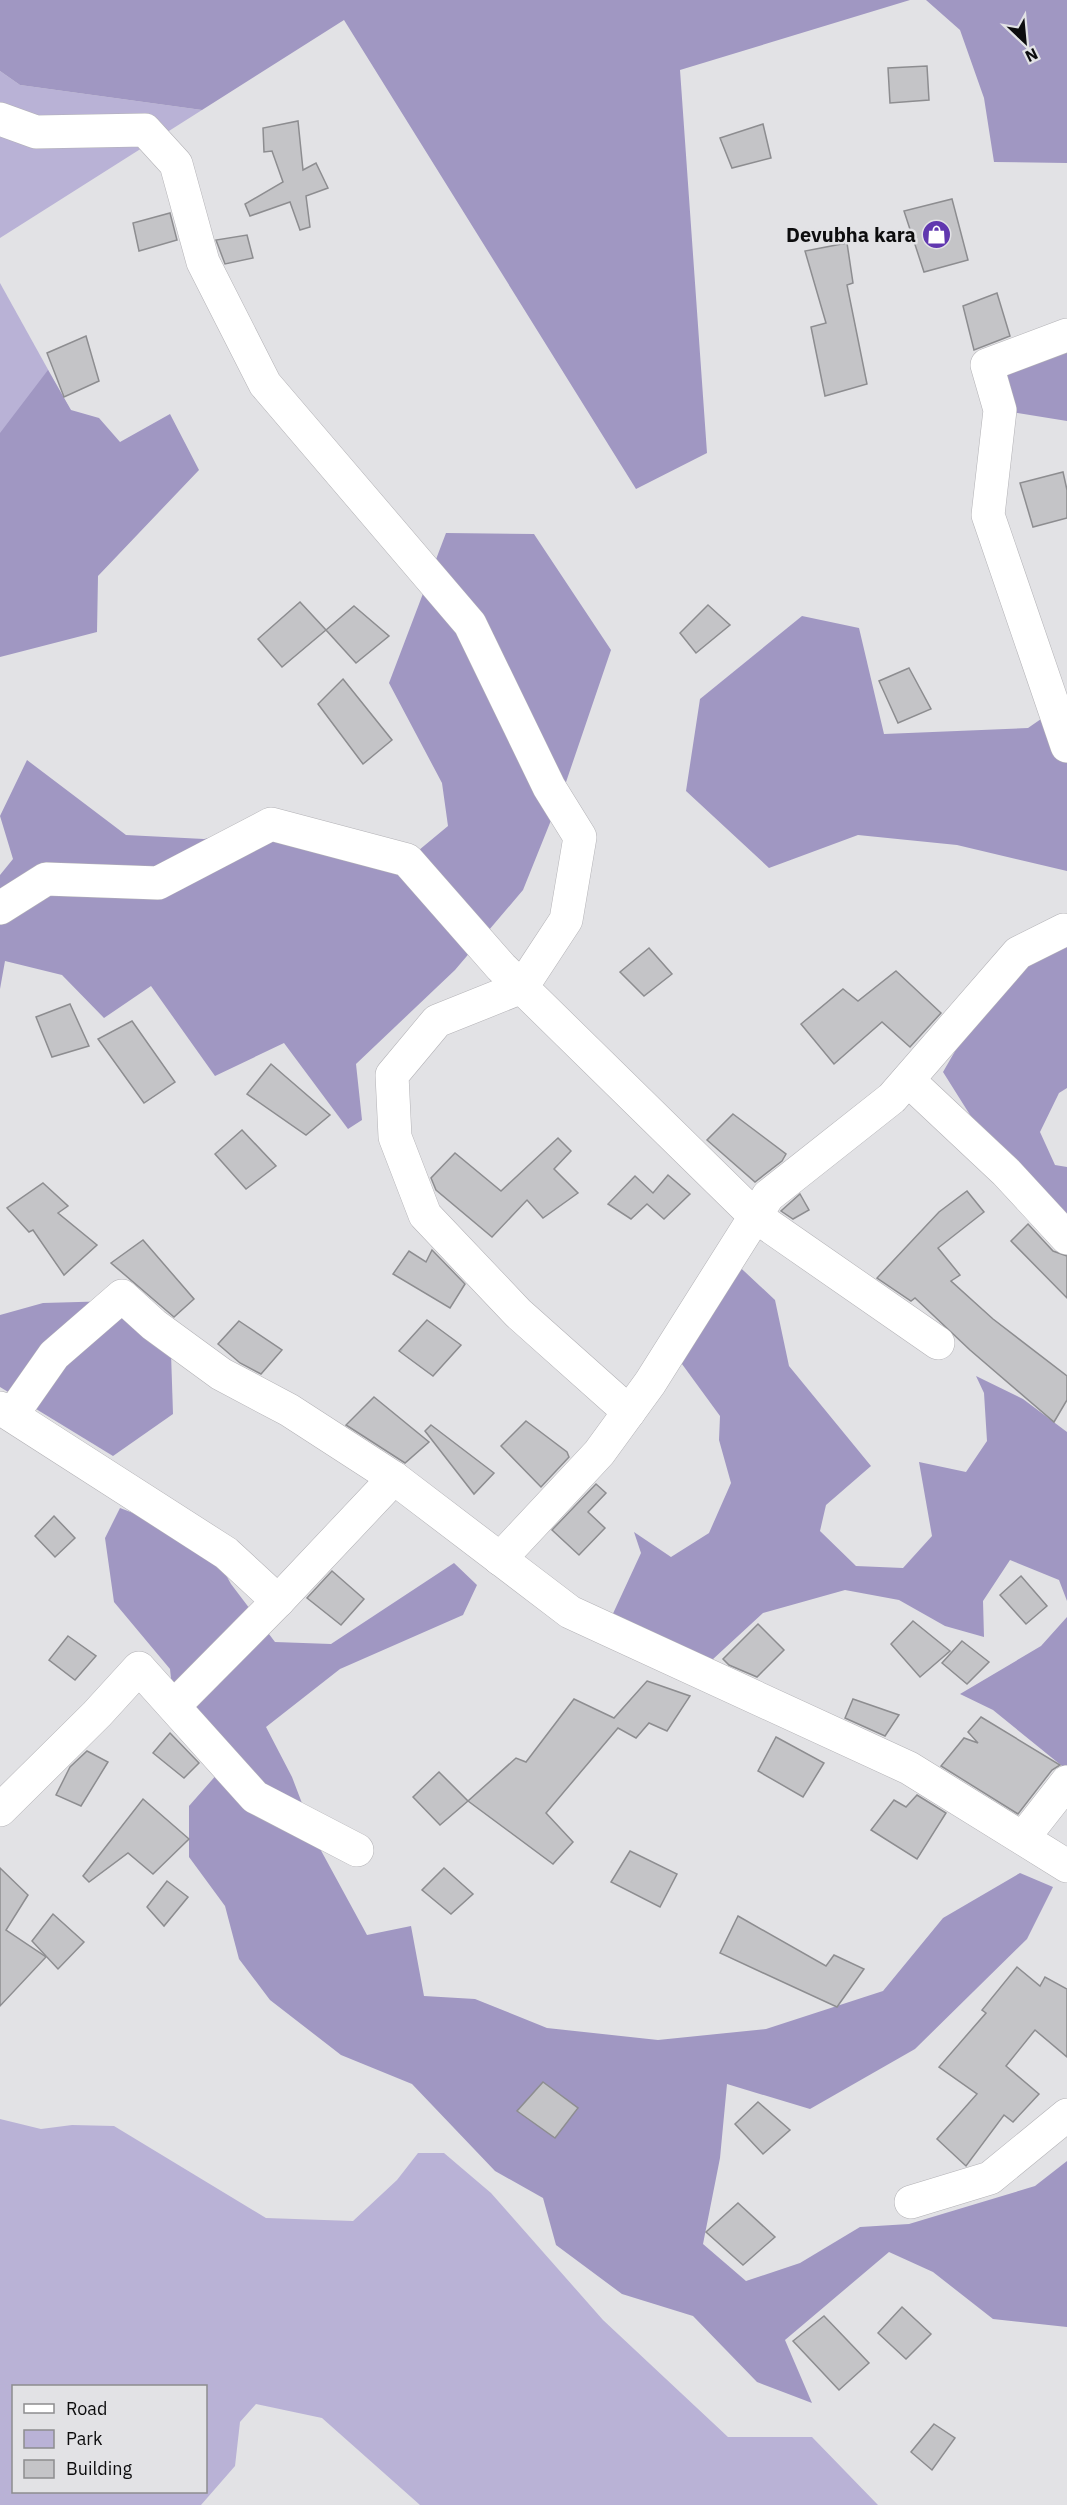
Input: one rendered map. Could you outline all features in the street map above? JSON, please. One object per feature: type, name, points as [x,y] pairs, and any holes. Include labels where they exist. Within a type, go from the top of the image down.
[{"type":"street","points":[[0,119],[36,132],[145,130],[176,164],[203,262],[265,384],[470,624],[549,787],[580,837],[566,920],[522,987],[437,1021],[392,1075],[395,1137],[425,1215],[518,1313],[629,1412]]},
{"type":"street","points":[[1067,335],[987,365],[1000,410],[988,514],[1067,746]]},
{"type":"street","points":[[0,908],[46,879],[158,883],[271,824],[407,860],[522,987],[755,1216],[939,1343]]},
{"type":"street","points":[[500,1559],[599,1453],[650,1383],[768,1196],[892,1098],[1018,953],[1066,930]]},
{"type":"street","points":[[908,1080],[1006,1172],[1067,1238]]},
{"type":"street","points":[[278,1601],[226,1553],[6,1411],[54,1354],[122,1296],[154,1325],[221,1374],[289,1410],[394,1478],[570,1612],[909,1768],[1067,1866]]},
{"type":"street","points":[[174,1706],[278,1601],[394,1478]]},
{"type":"street","points":[[0,1810],[98,1714],[139,1668],[255,1797],[357,1850]]},
{"type":"street","points":[[1023,1838],[1067,1782]]},
{"type":"street","points":[[911,2202],[990,2178],[1067,2115]]},
{"type":"green space","points":[[0,71],[20,85],[202,110],[0,238]]},
{"type":"green space","points":[[0,283],[96,456],[0,539]]},
{"type":"green space","points":[[0,2119],[41,2129],[72,2125],[114,2126],[266,2218],[353,2221],[397,2180],[418,2153],[444,2153],[491,2193],[603,2320],[728,2437],[812,2437],[878,2505],[420,2505],[322,2418],[256,2404],[240,2422],[235,2466],[201,2505],[0,2505]]},
{"type":"shaded area","points":[[0,0],[910,0],[680,70],[707,453],[636,489],[344,20],[202,110],[20,85],[0,71]]},
{"type":"shaded area","points":[[926,0],[1067,0],[1067,163],[994,162],[984,98],[960,30]]},
{"type":"shaded area","points":[[1067,335],[1067,421],[1000,410],[987,365]]},
{"type":"shaded area","points":[[48,370],[71,410],[99,418],[120,442],[170,414],[199,470],[98,576],[97,632],[0,657],[0,433]]},
{"type":"shaded area","points":[[446,533],[534,534],[611,650],[564,788],[523,890],[455,970],[356,1064],[362,1120],[348,1129],[284,1043],[215,1076],[151,986],[104,1018],[62,975],[5,961],[0,989],[0,875],[13,859],[0,816],[27,760],[126,835],[204,839],[271,824],[407,860],[448,826],[442,783],[389,683]]},
{"type":"shaded area","points":[[802,616],[859,628],[884,734],[1028,728],[1067,701],[1067,871],[957,845],[858,835],[769,868],[686,791],[700,699]]},
{"type":"shaded area","points":[[1067,935],[1067,1088],[1059,1093],[1040,1132],[1055,1165],[1067,1167],[1067,1216],[1006,1172],[943,1072],[999,975]]},
{"type":"shaded area","points":[[729,1257],[775,1300],[789,1366],[871,1466],[826,1505],[820,1531],[856,1566],[903,1568],[932,1536],[919,1462],[966,1472],[987,1441],[984,1393],[976,1376],[1023,1399],[1067,1432],[1067,1601],[1059,1580],[1010,1560],[983,1601],[984,1637],[945,1626],[899,1600],[845,1590],[763,1613],[699,1672],[610,1620],[641,1553],[634,1532],[671,1557],[709,1533],[731,1483],[719,1440],[720,1416],[671,1349]]},
{"type":"shaded area","points":[[114,1301],[171,1353],[173,1414],[113,1456],[0,1387],[0,1315],[43,1303]]},
{"type":"shaded area","points":[[120,1508],[207,1541],[231,1584],[275,1642],[331,1644],[454,1563],[477,1585],[463,1615],[340,1669],[266,1727],[292,1777],[318,1845],[367,1935],[411,1926],[424,1996],[475,1999],[547,2028],[658,2040],[766,2029],[883,1991],[943,1918],[1020,1873],[1053,1887],[1027,1939],[915,2049],[810,2109],[727,2084],[720,2158],[703,2244],[746,2281],[800,2263],[860,2227],[909,2224],[1035,2186],[1067,2161],[1067,2327],[993,2319],[933,2272],[889,2252],[785,2340],[812,2403],[757,2382],[693,2316],[622,2294],[556,2245],[543,2198],[495,2171],[412,2084],[341,2055],[270,2000],[239,1959],[225,1906],[189,1857],[189,1806],[226,1764],[174,1706],[170,1669],[114,1602],[105,1538]]},
{"type":"shaded area","points":[[1067,1617],[1067,1770],[993,1710],[960,1694],[1041,1646]]},
{"type":"building","points":[[927,66],[929,100],[890,103],[888,68]]},
{"type":"building","points":[[298,121],[303,170],[316,163],[328,188],[306,196],[310,227],[300,230],[290,202],[250,216],[245,204],[283,182],[272,151],[264,152],[263,128]]},
{"type":"building","points":[[763,124],[771,158],[732,168],[720,138]]},
{"type":"building","name":"Devubha kara","points":[[952,199],[968,260],[924,272],[904,211]]},
{"type":"building","points":[[170,213],[177,240],[139,251],[133,223]]},
{"type":"building","points":[[247,235],[253,258],[225,264],[216,240]]},
{"type":"building","points":[[847,243],[853,283],[847,285],[867,384],[825,396],[811,327],[826,323],[805,251]]},
{"type":"building","points":[[997,293],[1010,336],[974,350],[963,306]]},
{"type":"building","points":[[86,336],[99,381],[64,397],[47,353]]},
{"type":"building","points":[[1063,472],[1067,490],[1067,518],[1033,527],[1020,483]]},
{"type":"building","points":[[300,602],[326,630],[282,667],[258,639]]},
{"type":"building","points":[[708,605],[730,625],[696,653],[680,633]]},
{"type":"building","points":[[354,606],[389,636],[356,663],[326,630]]},
{"type":"building","points":[[909,668],[931,709],[898,723],[879,681]]},
{"type":"building","points":[[343,679],[392,740],[363,764],[318,704]]},
{"type":"building","points":[[649,948],[672,974],[644,996],[620,972]]},
{"type":"building","points":[[896,971],[941,1013],[910,1047],[882,1022],[834,1064],[801,1024],[843,989],[858,1001]]},
{"type":"building","points":[[70,1004],[89,1046],[52,1057],[36,1017]]},
{"type":"building","points":[[132,1021],[175,1082],[144,1103],[98,1039]]},
{"type":"building","points":[[271,1064],[330,1115],[306,1135],[247,1094]]},
{"type":"building","points":[[733,1114],[786,1154],[782,1161],[755,1182],[707,1140]]},
{"type":"building","points":[[242,1130],[276,1166],[246,1189],[215,1154]]},
{"type":"building","points":[[558,1138],[571,1151],[554,1169],[578,1193],[543,1218],[527,1200],[492,1237],[436,1190],[431,1178],[455,1153],[501,1191]]},
{"type":"building","points":[[668,1175],[690,1194],[664,1219],[647,1204],[631,1219],[608,1204],[635,1176],[653,1193]]},
{"type":"building","points":[[43,1183],[68,1206],[58,1213],[97,1245],[64,1275],[33,1230],[29,1232],[7,1208]]},
{"type":"building","points":[[967,1191],[984,1212],[938,1248],[960,1275],[951,1281],[993,1319],[1067,1376],[1067,1400],[1054,1422],[970,1350],[915,1298],[911,1301],[877,1278],[939,1212]]},
{"type":"building","points":[[800,1194],[809,1210],[793,1219],[781,1211]]},
{"type":"building","points":[[1028,1224],[1053,1251],[1067,1256],[1067,1298],[1011,1241]]},
{"type":"building","points":[[143,1240],[194,1299],[174,1317],[111,1263]]},
{"type":"building","points":[[432,1250],[465,1284],[450,1308],[393,1274],[409,1251],[426,1262]]},
{"type":"building","points":[[427,1320],[461,1345],[433,1376],[399,1351]]},
{"type":"building","points":[[239,1321],[282,1350],[261,1374],[240,1363],[218,1344]]},
{"type":"building","points":[[374,1397],[429,1442],[405,1463],[346,1425]]},
{"type":"building","points":[[526,1421],[567,1452],[569,1457],[541,1487],[501,1446]]},
{"type":"building","points":[[431,1425],[494,1473],[474,1494],[425,1431]]},
{"type":"building","points":[[596,1484],[606,1493],[588,1512],[605,1528],[579,1555],[552,1530]]},
{"type":"building","points":[[54,1516],[75,1538],[55,1557],[35,1536]]},
{"type":"building","points":[[332,1571],[364,1599],[341,1625],[307,1598]]},
{"type":"building","points":[[1021,1576],[1047,1606],[1026,1624],[1000,1595]]},
{"type":"building","points":[[913,1621],[950,1651],[920,1677],[891,1644]]},
{"type":"building","points":[[758,1624],[784,1650],[757,1677],[729,1665],[723,1659]]},
{"type":"building","points":[[68,1636],[96,1656],[75,1680],[49,1660]]},
{"type":"building","points":[[962,1641],[989,1662],[967,1684],[942,1663]]},
{"type":"building","points":[[647,1681],[690,1696],[667,1731],[649,1723],[636,1738],[618,1728],[546,1813],[573,1842],[553,1864],[468,1801],[516,1758],[526,1762],[574,1699],[614,1718]]},
{"type":"building","points":[[853,1699],[899,1715],[885,1736],[845,1718]]},
{"type":"building","points":[[981,1717],[1060,1765],[1052,1770],[1018,1814],[941,1766],[964,1738],[978,1743],[968,1732]]},
{"type":"building","points":[[170,1733],[199,1763],[184,1778],[153,1753]]},
{"type":"building","points":[[776,1737],[824,1763],[803,1797],[758,1771]]},
{"type":"building","points":[[87,1751],[108,1762],[81,1806],[56,1795],[70,1767]]},
{"type":"building","points":[[439,1772],[468,1801],[440,1825],[413,1797]]},
{"type":"building","points":[[917,1795],[946,1813],[917,1859],[871,1830],[894,1800],[906,1807]]},
{"type":"building","points":[[143,1799],[189,1839],[153,1874],[128,1853],[89,1882],[83,1876]]},
{"type":"building","points":[[630,1851],[677,1874],[660,1907],[611,1882]]},
{"type":"building","points":[[0,1868],[28,1895],[6,1930],[46,1957],[0,2006]]},
{"type":"building","points":[[444,1868],[473,1894],[451,1914],[422,1890]]},
{"type":"building","points":[[167,1881],[188,1897],[164,1926],[147,1907]]},
{"type":"building","points":[[53,1914],[84,1942],[58,1969],[32,1941]]},
{"type":"building","points":[[738,1916],[826,1966],[834,1955],[864,1969],[837,2007],[720,1953]]},
{"type":"building","points":[[1017,1967],[1040,1986],[1045,1977],[1067,1989],[1067,2057],[1035,2030],[1006,2066],[1039,2094],[1013,2122],[1004,2115],[966,2166],[937,2139],[977,2094],[939,2067],[986,2013],[982,2010]]},
{"type":"building","points":[[543,2082],[578,2108],[555,2138],[517,2111]]},
{"type":"building","points":[[758,2102],[790,2130],[763,2154],[735,2124]]},
{"type":"building","points":[[738,2203],[775,2237],[743,2265],[706,2232]]},
{"type":"building","points":[[902,2307],[931,2334],[906,2359],[878,2333]]},
{"type":"building","points":[[824,2316],[869,2363],[839,2390],[793,2341]]},
{"type":"building","points":[[934,2424],[955,2438],[932,2470],[911,2452]]},
{"type":"place","name":"Devubha kara","points":[[937,235]]}]
